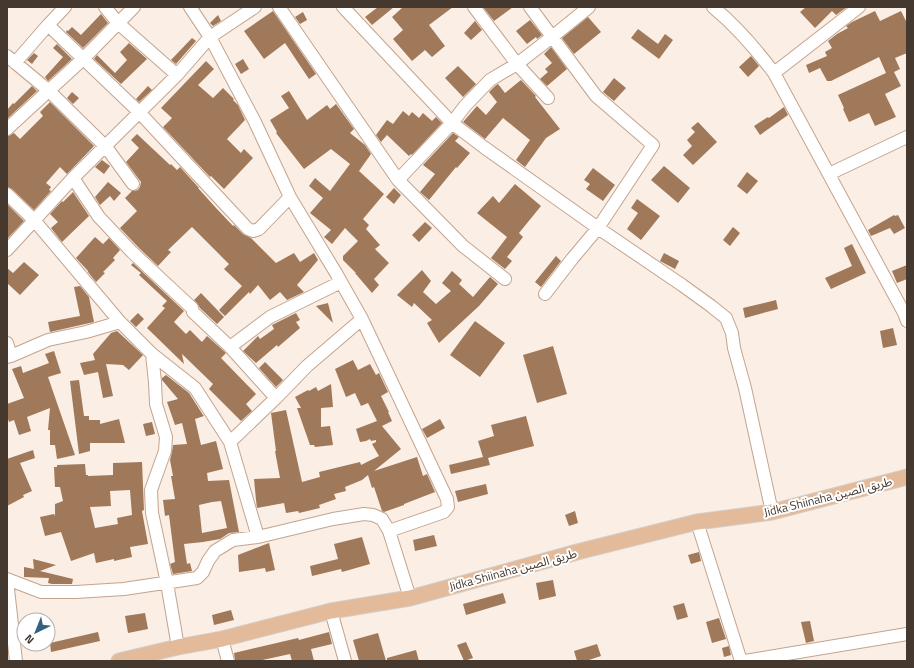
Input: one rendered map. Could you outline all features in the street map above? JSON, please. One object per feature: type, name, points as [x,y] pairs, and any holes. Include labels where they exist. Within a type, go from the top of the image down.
[{"type":"main road","name":"Jidka Shiinaha طريق الصين","points":[[119,661],[178,647],[222,639],[331,611],[410,598],[577,552],[697,522],[772,512],[907,477]]},
{"type":"street","points":[[65,7],[11,59],[48,90],[106,147],[133,184]]},
{"type":"street","points":[[105,7],[118,22],[177,75]]},
{"type":"street","points":[[7,129],[83,59],[134,7]]},
{"type":"street","points":[[190,7],[210,37],[255,122],[290,197],[362,319],[447,499],[448,507],[444,512],[389,531]]},
{"type":"street","points":[[7,250],[73,178],[177,75],[210,37],[254,7]]},
{"type":"street","points":[[279,7],[398,180],[463,246],[505,279]]},
{"type":"street","points":[[342,7],[452,123],[598,228],[682,285],[726,318],[732,333],[734,348],[745,388],[772,512]]},
{"type":"street","points":[[474,7],[517,64],[548,98]]},
{"type":"street","points":[[530,7],[596,96],[653,145],[598,228],[545,294]]},
{"type":"street","points":[[398,180],[490,80],[517,64],[588,7]]},
{"type":"street","points":[[713,7],[725,17],[759,53],[774,73],[907,321]]},
{"type":"street","points":[[774,73],[859,7]]},
{"type":"street","points":[[48,25],[139,112],[248,229],[254,231],[259,228],[290,197]]},
{"type":"street","points":[[829,174],[907,137]]},
{"type":"street","points":[[73,178],[104,222],[132,252],[192,308],[193,312],[230,347],[276,398]]},
{"type":"street","points":[[7,194],[34,220],[120,322],[152,354],[195,388],[230,442],[258,537]]},
{"type":"street","points":[[230,347],[270,317],[340,282]]},
{"type":"street","points":[[230,442],[307,366],[362,319]]},
{"type":"street","points":[[7,343],[9,356],[48,340],[86,332],[120,322]]},
{"type":"street","points":[[152,354],[156,382],[156,404],[166,438],[165,452],[151,490],[152,513],[167,583],[178,647]]},
{"type":"street","points":[[16,661],[7,580],[41,592],[76,592],[124,589],[197,578],[203,572],[215,551],[233,540],[258,537],[333,519],[364,514],[373,515],[382,519],[389,531],[410,598]]},
{"type":"street","points":[[697,522],[741,661]]},
{"type":"street","points":[[331,611],[344,661]]},
{"type":"street","points":[[745,661],[907,634]]},
{"type":"street","points":[[222,639],[228,661]]},
{"type":"building","points":[[378,7],[394,7],[372,25],[365,17]]},
{"type":"building","points":[[403,7],[453,7],[429,25],[445,46],[432,57],[425,50],[412,61],[393,39],[403,30],[392,17]]},
{"type":"building","points":[[483,7],[513,7],[494,21]]},
{"type":"building","points":[[806,7],[847,7],[836,15],[832,11],[815,28],[800,12]]},
{"type":"building","points":[[273,11],[316,74],[309,79],[285,43],[264,59],[244,31]]},
{"type":"building","points":[[875,11],[880,21],[901,11],[907,23],[907,53],[895,58],[900,69],[894,72],[901,86],[885,94],[896,117],[875,126],[869,113],[849,122],[838,95],[886,73],[879,57],[831,81],[827,81],[820,68],[809,73],[806,65],[827,56],[825,52],[832,48],[828,41],[848,28],[846,26]]},
{"type":"building","points":[[303,12],[307,20],[300,24],[295,17]]},
{"type":"building","points":[[101,14],[108,23],[83,48],[66,32],[72,27],[81,35]]},
{"type":"building","points":[[218,15],[221,21],[213,26],[210,23]]},
{"type":"building","points":[[588,17],[601,32],[574,54],[562,38]]},
{"type":"building","points":[[530,20],[542,35],[537,39],[536,37],[527,44],[516,31]]},
{"type":"building","points":[[475,21],[482,30],[471,40],[464,33]]},
{"type":"building","points":[[638,29],[658,44],[665,34],[673,40],[659,59],[631,38]]},
{"type":"building","points":[[192,38],[196,41],[176,64],[171,60]]},
{"type":"building","points":[[129,43],[147,59],[121,84],[94,59],[97,55],[115,73],[127,60],[120,52]]},
{"type":"building","points":[[57,44],[72,59],[48,81],[45,77],[63,57],[53,48]]},
{"type":"building","points":[[551,47],[567,69],[547,86],[540,79],[548,72],[545,69],[552,63],[544,54]]},
{"type":"building","points":[[34,53],[38,56],[32,64],[27,60]]},
{"type":"building","points":[[751,56],[759,66],[748,77],[739,67]]},
{"type":"building","points":[[243,59],[249,69],[241,74],[235,64]]},
{"type":"building","points":[[206,61],[214,69],[198,85],[213,98],[223,88],[234,99],[233,100],[238,105],[245,120],[227,139],[241,153],[244,149],[253,158],[224,189],[211,176],[210,177],[163,127],[172,118],[161,108]]},
{"type":"building","points":[[458,66],[476,84],[463,97],[445,78]]},
{"type":"building","points":[[614,78],[626,88],[614,101],[603,92]]},
{"type":"building","points":[[521,80],[536,96],[535,97],[560,129],[546,138],[525,167],[516,160],[530,140],[503,118],[485,139],[463,122],[477,106],[486,115],[497,102],[489,92],[495,86],[498,84],[505,93]]},
{"type":"building","points":[[32,86],[37,91],[7,119],[7,110]]},
{"type":"building","points":[[148,86],[152,90],[139,102],[136,99]]},
{"type":"building","points":[[289,91],[307,120],[327,105],[330,109],[336,104],[354,129],[350,133],[365,145],[371,154],[359,171],[384,194],[363,219],[369,225],[366,229],[380,245],[375,249],[389,263],[374,279],[379,285],[372,293],[343,260],[343,256],[358,241],[345,228],[332,244],[324,237],[331,230],[310,213],[323,198],[309,186],[315,178],[330,191],[350,164],[331,149],[304,169],[276,133],[277,132],[270,120],[289,108],[281,96]]},
{"type":"building","points":[[72,92],[79,98],[73,104],[67,98]]},
{"type":"building","points":[[50,102],[94,146],[67,174],[60,167],[46,183],[51,187],[49,190],[51,191],[34,210],[12,189],[7,187],[7,136],[14,133],[20,139],[43,116],[40,112]]},
{"type":"building","points":[[784,107],[788,115],[760,135],[754,126],[768,117],[769,118]]},
{"type":"building","points":[[403,111],[409,116],[412,112],[419,118],[423,113],[432,121],[436,117],[442,123],[412,155],[411,154],[409,156],[387,135],[381,142],[376,135],[387,120],[393,124]]},
{"type":"building","points":[[698,122],[717,142],[693,165],[683,155],[692,146],[687,140],[695,132],[691,128]]},
{"type":"building","points":[[453,133],[459,137],[455,141],[470,153],[457,168],[456,167],[429,200],[420,192],[435,174],[423,165]]},
{"type":"building","points":[[137,134],[170,165],[171,164],[177,170],[180,167],[233,226],[234,225],[243,234],[251,238],[276,263],[294,253],[300,262],[314,253],[318,260],[297,285],[304,292],[287,300],[280,292],[270,300],[258,285],[225,316],[219,310],[242,286],[224,269],[229,264],[192,227],[168,250],[171,252],[158,266],[120,228],[137,211],[125,198],[132,191],[138,190],[141,182],[126,162],[139,148],[131,140]]},
{"type":"building","points":[[102,160],[110,166],[104,174],[95,167]]},
{"type":"building","points":[[664,166],[690,188],[678,203],[651,180]]},
{"type":"building","points":[[593,168],[615,185],[603,201],[586,189],[590,184],[584,180]]},
{"type":"building","points":[[747,172],[758,181],[747,194],[737,186]]},
{"type":"building","points":[[108,182],[121,193],[114,201],[110,196],[100,205],[95,197]]},
{"type":"building","points":[[515,184],[541,206],[519,233],[523,237],[507,257],[512,261],[505,269],[491,258],[507,237],[477,213],[493,196],[499,203]]},
{"type":"building","points":[[394,188],[401,195],[394,204],[386,197]]},
{"type":"building","points":[[73,192],[89,216],[62,242],[51,228],[58,222],[50,214]]},
{"type":"building","points":[[637,199],[660,216],[641,240],[627,229],[638,213],[631,208]]},
{"type":"building","points":[[7,204],[24,221],[7,239]]},
{"type":"building","points":[[894,215],[898,215],[905,228],[894,234],[890,228],[871,236],[868,230]]},
{"type":"building","points":[[425,222],[432,228],[419,242],[412,235]]},
{"type":"building","points":[[733,227],[740,233],[730,246],[723,240]]},
{"type":"building","points":[[95,237],[103,244],[109,238],[120,250],[113,258],[115,260],[103,272],[105,273],[96,282],[76,258]]},
{"type":"building","points":[[852,244],[866,273],[831,289],[825,278],[852,266],[844,248]]},
{"type":"building","points":[[664,253],[679,261],[675,269],[660,261]]},
{"type":"building","points":[[556,256],[561,261],[541,287],[535,282]]},
{"type":"building","points":[[24,262],[39,275],[20,295],[7,283],[7,268],[13,273]]},
{"type":"building","points":[[133,263],[184,311],[174,322],[186,334],[190,330],[202,342],[207,336],[226,353],[221,358],[256,394],[246,404],[252,411],[241,421],[209,389],[213,384],[182,354],[184,364],[147,328],[165,308],[162,306],[167,301],[139,275],[141,273],[131,265]]},
{"type":"building","points":[[907,265],[907,279],[897,283],[892,271]]},
{"type":"building","points":[[422,270],[431,281],[423,292],[436,304],[451,291],[442,283],[452,271],[462,280],[459,284],[473,297],[490,277],[498,284],[479,306],[439,343],[427,323],[432,320],[414,303],[412,307],[397,295]]},
{"type":"building","points":[[80,286],[89,297],[94,322],[50,332],[48,322],[80,316],[74,287]]},
{"type":"building","points":[[201,293],[224,317],[217,324],[200,308],[194,300]]},
{"type":"building","points":[[776,300],[778,309],[745,318],[743,308]]},
{"type":"building","points":[[328,303],[333,323],[316,306]]},
{"type":"building","points":[[138,313],[144,319],[136,327],[130,321]]},
{"type":"building","points":[[296,313],[300,320],[296,322],[300,328],[256,363],[243,351],[258,336],[260,339],[274,329],[272,325]]},
{"type":"building","points":[[475,321],[505,343],[480,377],[450,355]]},
{"type":"building","points":[[893,328],[897,345],[883,348],[880,331]]},
{"type":"building","points":[[117,331],[143,355],[129,370],[123,365],[106,364],[113,396],[103,398],[98,372],[84,375],[80,363],[95,360],[93,354],[111,333]]},
{"type":"building","points":[[553,346],[567,394],[537,403],[523,355]]},
{"type":"building","points":[[54,351],[61,373],[48,377],[75,455],[57,459],[55,445],[50,445],[50,430],[48,430],[50,408],[27,417],[31,431],[19,435],[14,420],[9,422],[7,416],[7,404],[24,398],[12,369],[21,366],[23,373],[49,363],[45,354]]},
{"type":"building","points":[[353,360],[358,370],[370,364],[376,375],[379,373],[388,392],[381,396],[392,421],[382,426],[401,449],[374,471],[417,457],[423,476],[427,474],[435,492],[384,512],[382,511],[374,487],[372,488],[368,475],[362,480],[345,487],[346,491],[334,494],[336,499],[319,505],[320,508],[299,513],[298,511],[286,513],[284,503],[257,508],[254,479],[280,478],[275,451],[271,413],[286,410],[302,482],[320,477],[319,472],[360,462],[361,465],[379,456],[372,444],[376,442],[376,440],[371,441],[370,439],[360,442],[356,429],[377,421],[368,403],[361,406],[355,393],[346,397],[335,369]]},
{"type":"building","points":[[265,362],[283,380],[276,387],[259,368]]},
{"type":"building","points":[[166,375],[189,393],[204,416],[195,419],[201,445],[216,441],[223,469],[207,473],[208,481],[229,480],[239,532],[229,533],[220,539],[184,544],[187,564],[190,563],[192,571],[173,574],[170,564],[175,562],[169,515],[165,516],[163,500],[175,499],[170,460],[173,445],[187,444],[182,423],[175,425],[167,402],[178,399],[162,380],[162,378]],"holes":[[[221,501],[227,528],[202,533],[199,505]]]},
{"type":"building","points":[[79,380],[84,416],[89,416],[89,420],[100,420],[100,424],[119,419],[125,443],[90,443],[90,451],[79,454],[70,381]]},
{"type":"building","points":[[331,384],[333,407],[321,408],[321,427],[330,426],[333,445],[315,447],[314,445],[310,445],[297,408],[301,408],[295,397],[316,387],[318,391]]},
{"type":"building","points":[[526,416],[534,446],[488,458],[490,465],[451,474],[449,465],[483,457],[478,441],[494,436],[491,425]]},
{"type":"building","points":[[440,419],[445,428],[427,438],[422,429]]},
{"type":"building","points":[[152,422],[155,434],[146,436],[143,424]]},
{"type":"building","points":[[33,450],[35,458],[20,463],[32,491],[23,495],[24,497],[7,506],[7,459]]},
{"type":"building","points":[[142,462],[144,510],[142,511],[148,544],[130,547],[132,557],[114,561],[114,559],[96,563],[94,553],[71,561],[61,532],[45,536],[40,517],[54,514],[55,516],[55,504],[63,501],[60,487],[55,487],[54,467],[57,467],[57,465],[85,464],[86,475],[88,476],[113,475],[113,463]],"holes":[[[130,490],[132,515],[117,518],[118,524],[95,528],[90,507],[111,506],[110,491]]]},
{"type":"building","points":[[486,484],[488,494],[458,502],[455,491]]},
{"type":"building","points":[[575,511],[578,523],[569,526],[565,515]]},
{"type":"building","points":[[434,535],[437,546],[415,551],[413,540]]},
{"type":"building","points":[[362,537],[370,564],[342,572],[341,569],[312,576],[310,566],[338,559],[334,544]]},
{"type":"building","points":[[269,543],[275,570],[266,572],[265,568],[239,572],[238,555]]},
{"type":"building","points":[[699,552],[701,561],[691,564],[688,555]]},
{"type":"building","points":[[33,559],[56,565],[40,571],[73,579],[72,584],[52,584],[48,583],[49,578],[24,577],[24,567],[34,569]]},
{"type":"building","points":[[553,580],[556,596],[539,600],[536,583]]},
{"type":"building","points":[[503,593],[506,603],[466,615],[463,604]]},
{"type":"building","points":[[684,603],[688,617],[677,620],[673,606]]},
{"type":"building","points":[[231,610],[234,620],[214,625],[212,615]]},
{"type":"building","points":[[145,613],[148,629],[128,633],[125,616]]},
{"type":"building","points":[[719,618],[726,639],[712,643],[706,622]]},
{"type":"building","points":[[810,621],[814,641],[806,643],[801,622]]},
{"type":"building","points":[[98,632],[100,641],[56,651],[56,642]]},
{"type":"building","points":[[329,632],[332,644],[311,649],[314,661],[292,661],[290,654],[258,661],[235,661],[234,653],[298,638],[299,640]]},
{"type":"building","points":[[378,633],[386,661],[359,661],[353,640]]},
{"type":"building","points":[[466,642],[473,658],[464,661],[457,645]]},
{"type":"building","points":[[597,644],[601,656],[586,661],[577,661],[574,651]]},
{"type":"building","points":[[729,646],[731,655],[724,657],[722,648]]},
{"type":"building","points":[[416,650],[419,661],[387,661],[387,658]]}]
